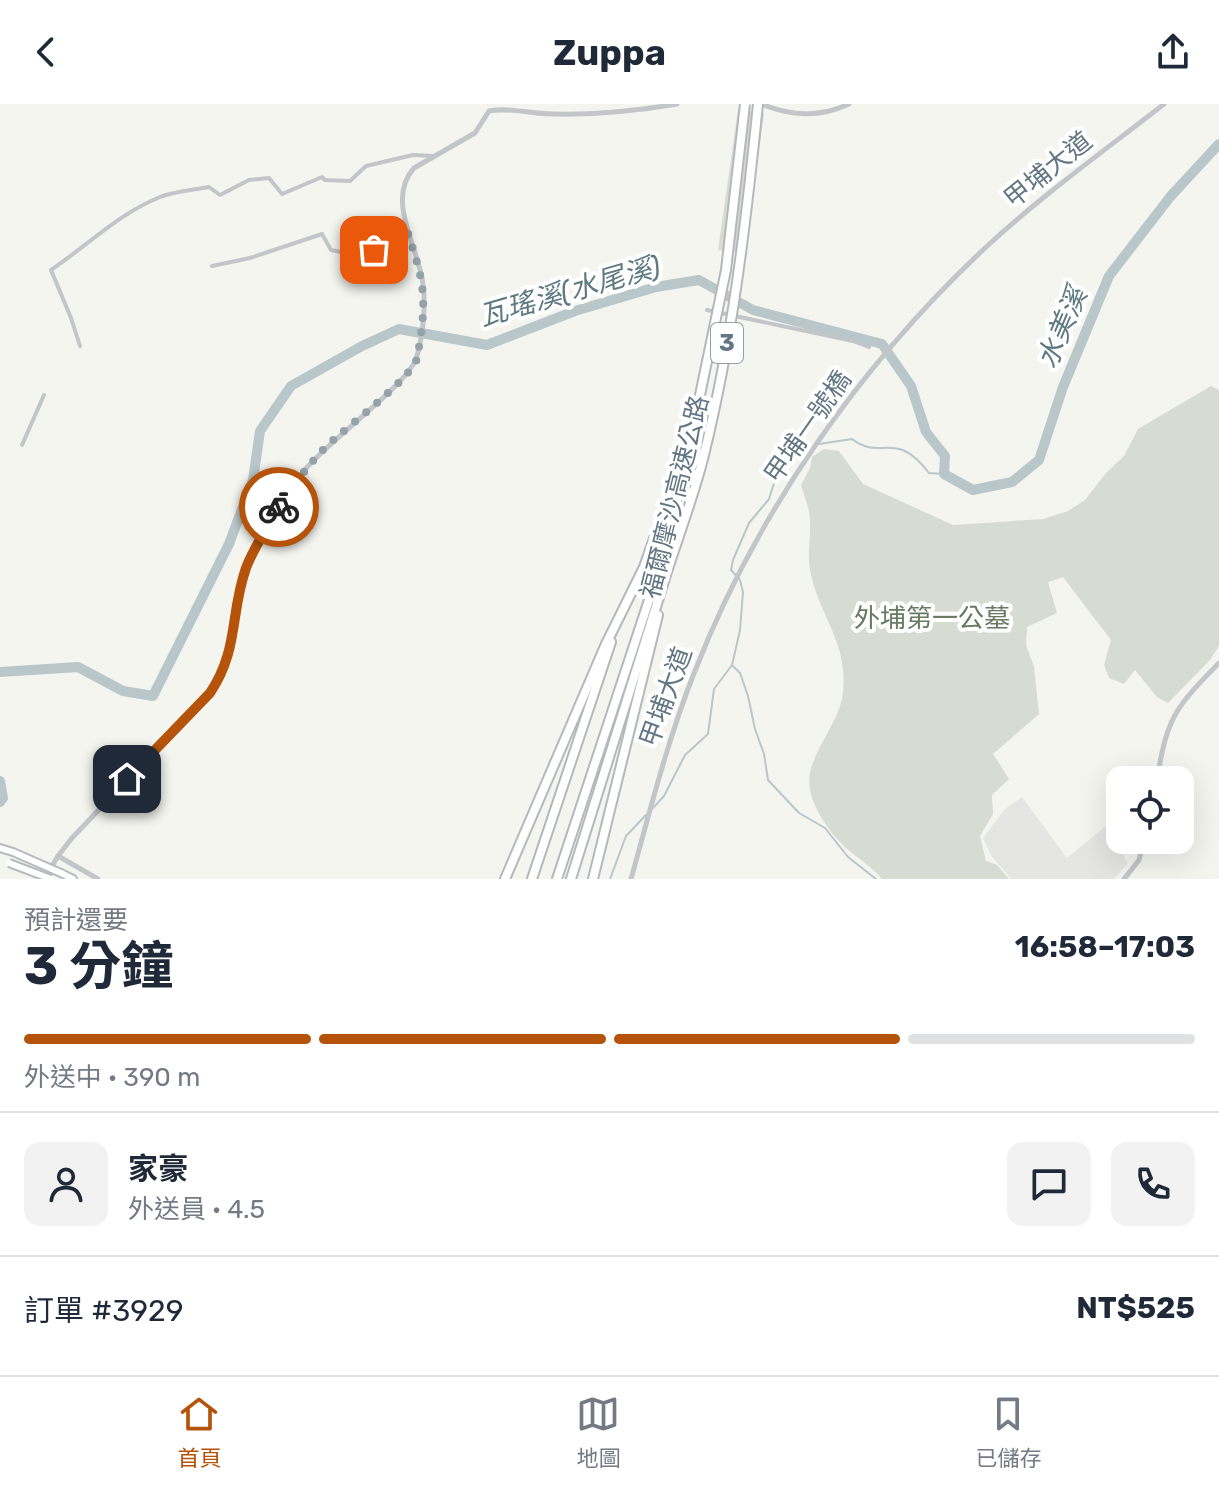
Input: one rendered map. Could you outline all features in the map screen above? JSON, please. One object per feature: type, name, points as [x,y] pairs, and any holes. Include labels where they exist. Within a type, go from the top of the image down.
[{"type":"highway","name":"福爾摩沙高速公路","points":[[557,879],[648,603],[690,443],[726,270],[745,104]]},
{"type":"highway","name":"福爾摩沙高速公路","points":[[571,879],[702,459],[728,335],[759,104]]},
{"type":"highway","points":[[505,879],[621,611],[644,567],[690,443]]},
{"type":"highway","points":[[593,879],[666,575]]},
{"type":"highway","points":[[532,879],[621,611]]},
{"type":"main road","points":[[0,848],[73,879]]},
{"type":"main road","points":[[0,860],[48,879]]},
{"type":"street","points":[[48,879],[58,856],[210,693],[229,655],[247,566],[280,506],[304,471],[327,445],[412,367],[417,358],[425,300],[423,279],[406,227],[403,198],[405,181],[414,168],[475,133],[489,108],[581,114],[677,104]]},
{"type":"street","points":[[759,104],[791,115],[802,115],[849,104]]},
{"type":"street","name":"甲埔大道","points":[[895,343],[952,280],[1000,234],[1164,104]]},
{"type":"street","points":[[80,346],[51,270],[126,214],[163,196],[177,193],[209,187],[220,195],[249,180],[269,178],[282,194],[322,177],[325,180],[350,181],[366,166],[413,155],[434,156]]},
{"type":"street","points":[[212,266],[250,258],[322,234],[331,250],[346,253],[389,247],[406,227]]},
{"type":"street","points":[[707,310],[869,347]]},
{"type":"street","name":"甲埔一號橋","points":[[759,537],[800,469],[849,400],[895,343]]},
{"type":"street","points":[[22,445],[44,395]]},
{"type":"street","name":"甲埔大道","points":[[631,879],[672,733],[694,674],[733,586],[759,537]]},
{"type":"street","points":[[1160,766],[1169,724],[1183,702],[1219,663]]},
{"type":"street","points":[[1124,879],[1140,854]]},
{"type":"street","points":[[58,856],[98,879]]},
{"type":"shaded area","points":[[1022,797],[1067,858],[1106,826],[1106,854],[1123,854],[1128,863],[1114,879],[1011,879],[992,857],[983,838],[1005,809]]},
{"type":"green space","points":[[738,110],[764,113],[745,253],[718,250]]},
{"type":"green space","name":"外埔第一公墓","points":[[1211,386],[1219,390],[1219,646],[1210,660],[1168,703],[1157,697],[1135,670],[1124,684],[1109,678],[1104,665],[1111,640],[1063,577],[1048,582],[1057,613],[1027,627],[1026,645],[1034,667],[1039,714],[993,754],[1009,779],[992,795],[993,814],[980,836],[986,861],[997,865],[1009,879],[882,879],[834,835],[819,813],[810,789],[812,767],[839,710],[844,680],[838,647],[810,570],[810,516],[801,485],[812,457],[824,449],[839,451],[863,484],[953,525],[1043,519],[1068,511],[1085,500],[1124,456],[1138,429]]},
{"type":"waterway","name":"瓦瑤溪(水尾溪)","points":[[0,672],[78,667],[123,691],[153,696],[229,544],[253,480],[260,431],[291,386],[399,329],[487,345],[575,311],[656,287],[699,280],[753,310],[882,344],[911,386],[926,432],[945,456],[944,474],[973,490],[1012,482],[1039,460],[1063,387],[1109,276],[1170,197],[1219,144]]},
{"type":"waterway","points":[[819,444],[852,439],[872,448],[898,449],[907,452],[929,473],[944,474]]},
{"type":"waterway","points":[[653,808],[664,796],[685,755],[708,734],[714,689],[732,665],[740,630],[743,592],[740,580],[731,570],[749,523],[769,499],[777,474],[784,465],[810,449]]},
{"type":"waterway","points":[[732,665],[740,673],[748,696],[768,780],[799,813],[825,828],[848,857],[876,879]]},
{"type":"waterway","name":"瓦瑤溪(水尾溪)","points":[[0,781],[3,798],[0,802]]},
{"type":"waterway","points":[[610,879],[626,836],[646,815]]},
{"type":"way so far","points":[[279,507],[327,445],[386,393],[417,358],[425,300],[423,279],[406,227],[389,247],[374,250]]},
{"type":"route","points":[[127,779],[210,693],[219,679],[229,655],[247,566],[279,507]]},
{"type":"water label","name":"水美溪","points":[[1062,328]]}]
